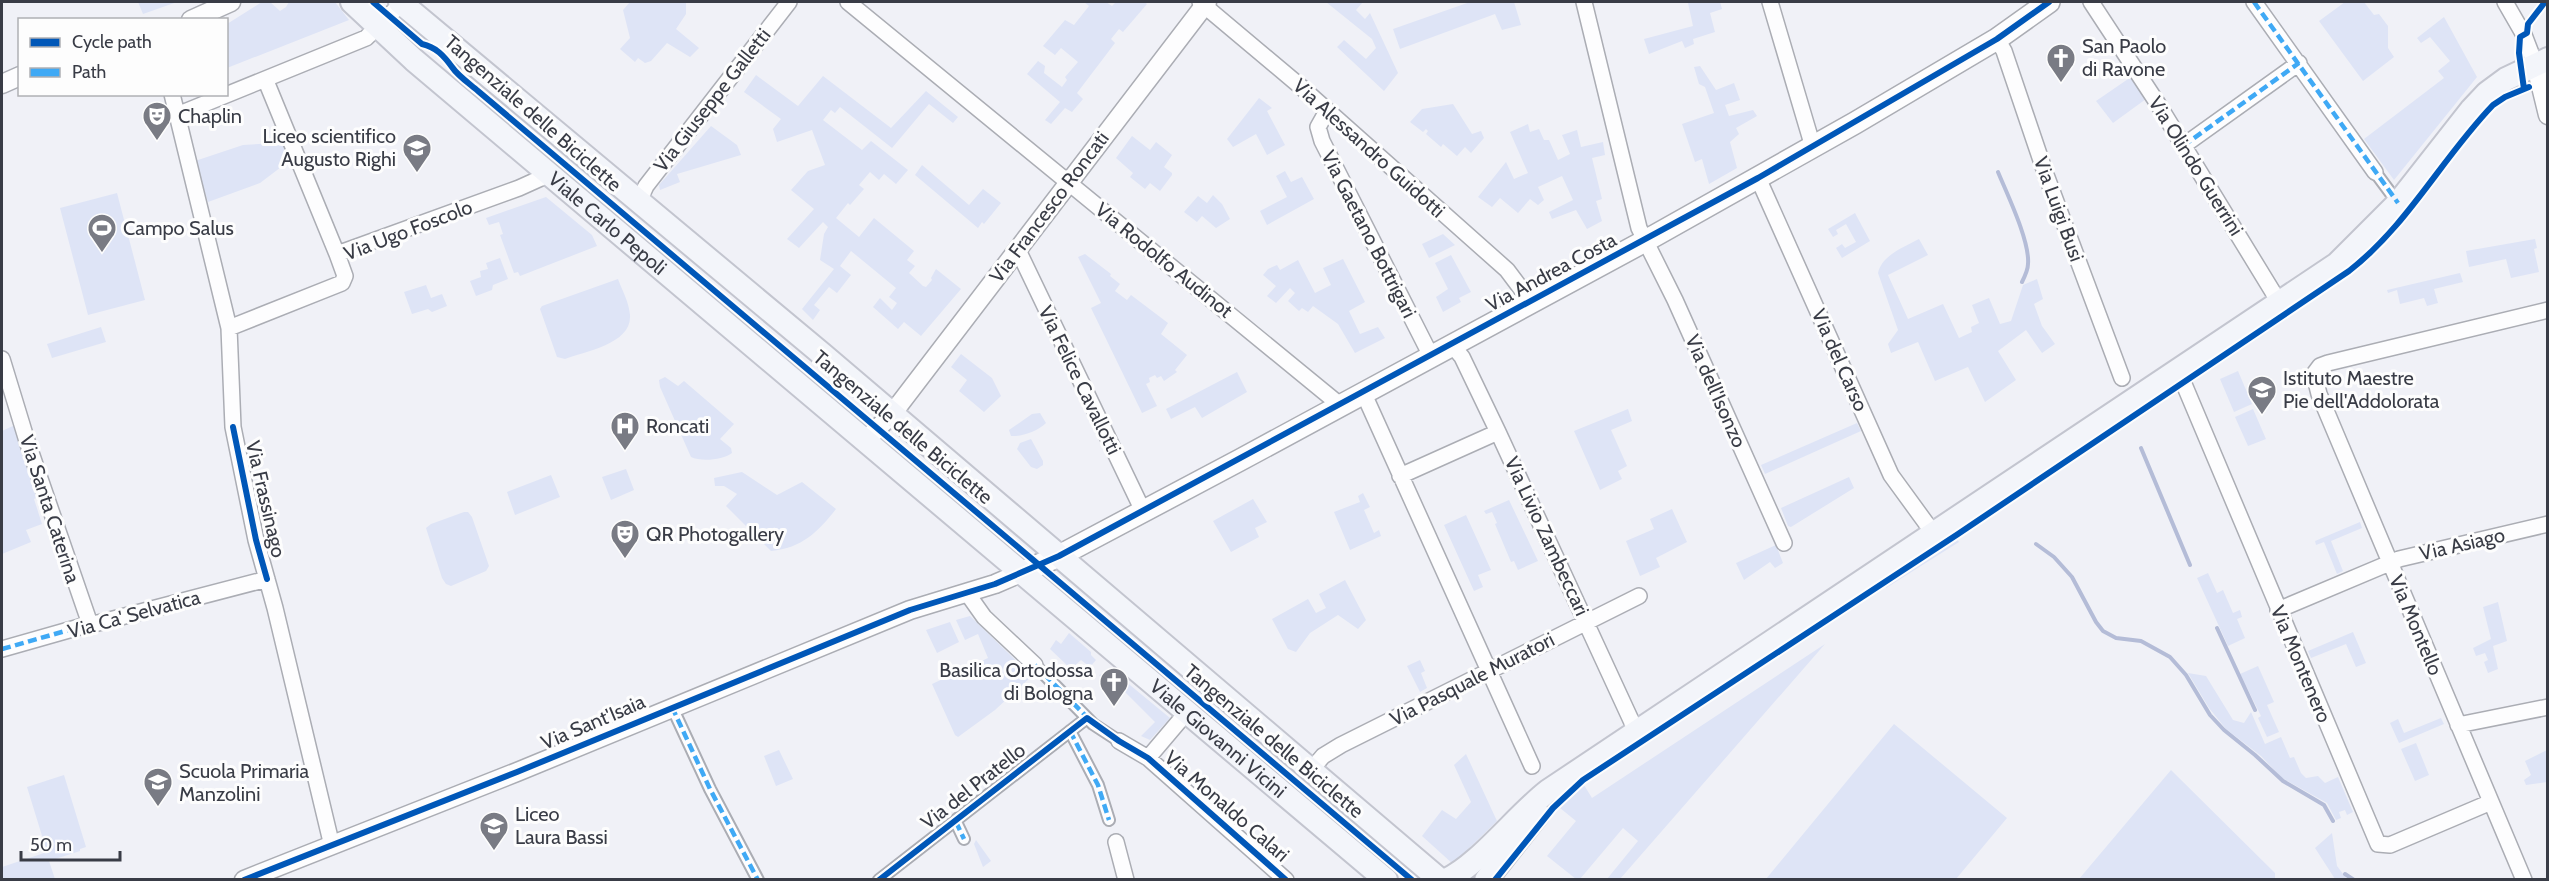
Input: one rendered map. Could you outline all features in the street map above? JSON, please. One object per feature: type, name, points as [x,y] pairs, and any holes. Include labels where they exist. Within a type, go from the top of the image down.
[{"type":"main road","name":"Viale Carlo Pepoli","points":[[352,2],[378,27],[550,174],[1023,572]]},
{"type":"main road","name":"Viale Carlo Pepoli","points":[[401,2],[1059,556]]},
{"type":"main road","name":"Via Andrea Costa","points":[[1023,572],[1143,512],[1644,242],[1814,147],[1997,39],[2028,9],[2049,2]]},
{"type":"main road","points":[[1446,879],[1469,864],[1535,801],[1585,765],[2342,260],[2398,203],[2479,101],[2506,80],[2544,64]]},
{"type":"main road","points":[[550,174],[574,147]]},
{"type":"main road","points":[[615,229],[639,201]]},
{"type":"main road","name":"Viale Giovanni Vicini","points":[[1059,556],[1440,879]]},
{"type":"main road","name":"Viale Giovanni Vicini","points":[[1023,572],[1386,879]]},
{"type":"main road","points":[[1486,879],[1549,802],[1585,765]]},
{"type":"main road","points":[[1287,796],[1311,770]]},
{"type":"street","points":[[195,18],[231,2]]},
{"type":"street","points":[[228,96],[366,38],[401,2]]},
{"type":"street","name":"Via Giuseppe Galletti","points":[[639,201],[646,186],[789,2]]},
{"type":"street","name":"Via Rodolfo Audinot","points":[[848,2],[1340,405]]},
{"type":"street","name":"Via dell'Isonzo","points":[[1584,2],[1644,242],[1675,300],[1784,543]]},
{"type":"street","points":[[1770,2],[1814,147]]},
{"type":"street","name":"Via Olindo Guerrini","points":[[2091,2],[2279,302]]},
{"type":"street","points":[[2254,2],[2398,203]]},
{"type":"street","points":[[2505,2],[2544,64],[2547,115]]},
{"type":"street","name":"Via Francesco Roncati","points":[[892,414],[1204,3]]},
{"type":"street","name":"Via Alessandro Guidotti","points":[[1204,3],[1507,270],[1531,302]]},
{"type":"street","name":"Via Luigi Busi","points":[[1997,39],[2004,51],[2046,175],[2122,378]]},
{"type":"street","points":[[2183,146],[2299,63]]},
{"type":"street","points":[[2,84],[18,77]]},
{"type":"street","points":[[266,81],[337,254]]},
{"type":"street","name":"Via Frassinago","points":[[172,96],[229,328],[233,427],[256,540],[332,846]]},
{"type":"street","points":[[177,115],[227,96]]},
{"type":"street","name":"Via Gaetano Bottrigari","points":[[1327,111],[1318,128],[1322,141],[1431,356]]},
{"type":"street","name":"Via Ugo Foscolo","points":[[229,328],[342,283],[345,276],[337,254],[527,185],[550,174]]},
{"type":"street","name":"Via del Carso","points":[[1758,178],[1891,475],[1934,534]]},
{"type":"street","name":"Via Felice Cavallotti","points":[[1017,248],[1143,512]]},
{"type":"street","name":"Via Montello","points":[[2524,879],[2319,394],[2315,383],[2315,370],[2328,363],[2547,310]]},
{"type":"street","name":"Via Livio Zambeccari","points":[[1451,344],[1462,357],[1498,432],[1636,731]]},
{"type":"street","name":"Via Santa Caterina","points":[[2,359],[86,619],[90,624]]},
{"type":"street","name":"Via Montenero","points":[[2178,370],[2378,844],[2390,845],[2491,802]]},
{"type":"street","points":[[1363,392],[1532,766]]},
{"type":"street","points":[[866,440],[892,414]]},
{"type":"street","points":[[1400,476],[1498,432]]},
{"type":"street","name":"Via Asiago","points":[[2278,610],[2390,562],[2547,524]]},
{"type":"street","name":"Via Sant'Isaia","points":[[244,879],[332,846],[910,610],[961,595],[1023,572]]},
{"type":"street","name":"Via Ca' Selvatica","points":[[2,649],[267,579]]},
{"type":"street","name":"Via Monaldo Calari","points":[[961,595],[1087,718],[1148,758],[1286,879]]},
{"type":"street","name":"Via Pasquale Muratori","points":[[1311,770],[1323,756],[1341,745],[1639,596]]},
{"type":"street","points":[[672,707],[710,789],[758,879]]},
{"type":"street","points":[[2458,725],[2547,707]]},
{"type":"street","name":"Via Monaldo Calari","points":[[1148,758],[1186,712]]},
{"type":"street","name":"Via del Pratello","points":[[879,879],[956,822],[1087,718]]},
{"type":"street","points":[[1070,731],[1098,785],[1109,820]]},
{"type":"street","points":[[956,822],[964,839]]},
{"type":"street","points":[[1116,842],[1126,879]]},
{"type":"shaded area","points":[[138,2],[177,2],[143,14]]},
{"type":"shaded area","points":[[262,2],[270,2],[280,11],[289,2],[335,2],[349,20],[228,68],[228,23]]},
{"type":"shaded area","points":[[630,2],[686,2],[686,14],[676,29],[699,48],[690,57],[667,43],[651,61],[645,63],[638,58],[635,62],[620,49],[630,38],[623,10]]},
{"type":"shaded area","points":[[1084,2],[1106,2],[1112,6],[1116,2],[1144,2],[1147,4],[1123,32],[1119,29],[1111,39],[1115,43],[1077,93],[1083,99],[1072,112],[1065,108],[1051,124],[1045,120],[1060,102],[1027,74],[1038,61],[1045,66],[1044,73],[1062,87],[1067,80],[1065,77],[1078,62],[1061,48],[1055,55],[1043,46],[1065,20],[1074,25],[1089,6]]},
{"type":"shaded area","points":[[1326,2],[1363,2],[1356,10],[1365,19],[1370,13],[1398,73],[1384,91],[1337,47],[1344,40],[1366,59],[1376,48],[1372,39]]},
{"type":"shaded area","points":[[1470,2],[1514,2],[1521,25],[1502,30],[1495,14],[1400,49],[1393,29]]},
{"type":"shaded area","points":[[1720,2],[1722,9],[1710,13],[1715,32],[1693,39],[1694,44],[1685,48],[1682,41],[1649,54],[1644,39],[1693,26],[1688,3]]},
{"type":"shaded area","points":[[2345,2],[2364,2],[2374,15],[2379,14],[2388,26],[2388,48],[2394,57],[2363,81],[2319,21]]},
{"type":"shaded area","points":[[2444,17],[2477,77],[2394,180],[2364,139],[2444,78],[2438,71],[2450,61],[2430,37],[2421,43],[2417,38]]},
{"type":"shaded area","points":[[1700,66],[1716,90],[1734,83],[1740,100],[1725,105],[1729,116],[1753,110],[1757,116],[1736,128],[1739,134],[1730,142],[1737,168],[1709,184],[1702,159],[1695,162],[1682,124],[1714,113],[1705,87],[1699,84],[1694,67]]},
{"type":"shaded area","points":[[756,75],[798,106],[823,76],[891,128],[926,91],[958,117],[953,123],[929,104],[892,148],[840,107],[835,113],[831,110],[823,120],[862,150],[871,141],[908,170],[896,184],[884,174],[879,180],[870,172],[859,185],[864,189],[836,218],[859,237],[874,218],[914,251],[907,260],[915,266],[909,273],[923,286],[926,287],[932,280],[936,269],[961,289],[921,336],[904,322],[898,329],[873,307],[880,298],[892,310],[897,303],[889,297],[896,288],[851,251],[840,266],[851,275],[837,293],[829,287],[814,305],[820,310],[813,320],[802,309],[834,269],[820,260],[824,234],[828,227],[823,222],[799,248],[787,239],[814,209],[791,190],[808,171],[825,165],[812,130],[777,142],[773,129],[781,119],[744,92]]},
{"type":"shaded area","points":[[2131,77],[2146,99],[2113,123],[2096,101]]},
{"type":"shaded area","points":[[1259,98],[1272,108],[1267,111],[1285,145],[1267,155],[1256,134],[1233,147],[1227,139]]},
{"type":"shaded area","points":[[1453,104],[1472,134],[1481,131],[1484,138],[1471,153],[1465,147],[1457,156],[1443,144],[1441,147],[1426,134],[1428,131],[1426,129],[1423,132],[1410,122],[1422,109]]},
{"type":"shaded area","points":[[1528,124],[1530,132],[1539,129],[1544,140],[1549,140],[1558,160],[1570,154],[1562,135],[1577,130],[1581,147],[1603,142],[1605,155],[1592,158],[1602,199],[1596,201],[1602,221],[1587,229],[1576,210],[1552,219],[1549,212],[1573,200],[1562,176],[1538,187],[1544,200],[1538,205],[1530,199],[1518,213],[1500,198],[1492,207],[1478,197],[1506,162],[1514,179],[1528,173],[1510,132]]},
{"type":"shaded area","points":[[711,126],[737,145],[741,155],[677,174],[680,182],[660,190],[659,185]]},
{"type":"shaded area","points":[[1132,136],[1150,150],[1156,142],[1172,155],[1164,167],[1172,175],[1160,191],[1150,183],[1145,189],[1130,177],[1133,173],[1116,158]]},
{"type":"shaded area","points":[[276,143],[288,148],[293,158],[260,183],[208,202],[195,161],[243,145]]},
{"type":"shaded area","points":[[922,165],[969,205],[983,189],[1001,203],[978,228],[915,175]]},
{"type":"shaded area","points":[[1285,171],[1291,182],[1302,177],[1314,199],[1267,225],[1260,211],[1287,197],[1276,176]]},
{"type":"shaded area","name":"Campo Salus","points":[[117,193],[145,300],[88,315],[60,208]]},
{"type":"shaded area","points":[[1213,195],[1222,204],[1230,219],[1216,228],[1202,216],[1197,222],[1184,212],[1198,196],[1207,203]]},
{"type":"shaded area","points":[[546,197],[592,235],[597,246],[520,276],[518,272],[514,273],[500,235],[503,234],[499,222],[489,225],[486,218]]},
{"type":"shaded area","points":[[1855,213],[1870,241],[1842,258],[1836,248],[1842,244],[1845,248],[1856,242],[1846,224],[1836,230],[1838,234],[1833,237],[1828,229]]},
{"type":"shaded area","points":[[1443,234],[1455,245],[1429,258],[1422,244]]},
{"type":"shaded area","points":[[1919,239],[1928,255],[1888,275],[1908,319],[1943,304],[1959,338],[1972,332],[1971,327],[1979,323],[1972,305],[1989,298],[2000,324],[2011,321],[2023,285],[2037,279],[2043,299],[2034,304],[2042,326],[2055,344],[2042,353],[2026,330],[1998,351],[2016,380],[1985,402],[1968,367],[1935,381],[1918,342],[1891,353],[1888,344],[1898,330],[1878,273],[1889,256]]},
{"type":"shaded area","points":[[2535,239],[2537,248],[2534,249],[2539,272],[2511,278],[2506,259],[2469,267],[2466,251]]},
{"type":"shaded area","points":[[1085,254],[1120,284],[1115,291],[1127,300],[1131,295],[1168,323],[1161,334],[1187,355],[1175,370],[1177,372],[1164,381],[1161,376],[1157,378],[1155,375],[1149,378],[1150,382],[1146,384],[1157,406],[1142,413],[1091,308],[1101,303],[1078,257]]},
{"type":"shaded area","points":[[1451,255],[1471,292],[1459,298],[1461,302],[1443,312],[1436,297],[1448,289],[1435,263]]},
{"type":"shaded area","points":[[500,258],[508,279],[493,285],[492,290],[476,296],[470,281],[481,277],[480,271],[488,269],[486,263]]},
{"type":"shaded area","points":[[1343,259],[1365,302],[1349,311],[1360,334],[1378,327],[1385,338],[1355,353],[1338,324],[1313,306],[1308,312],[1302,308],[1299,311],[1288,301],[1295,293],[1290,288],[1276,303],[1267,296],[1276,286],[1263,275],[1268,269],[1277,265],[1280,270],[1298,260],[1315,293],[1331,285],[1323,268]]},
{"type":"shaded area","points":[[2460,273],[2463,282],[2434,289],[2438,303],[2427,306],[2424,298],[2400,304],[2397,290],[2388,293],[2387,290]]},
{"type":"shaded area","points":[[618,279],[630,315],[629,325],[624,333],[616,340],[595,349],[565,359],[557,357],[540,309],[542,306]]},
{"type":"shaded area","points":[[426,285],[431,298],[442,294],[447,306],[432,312],[428,309],[412,314],[404,292]]},
{"type":"shaded area","points":[[101,327],[106,342],[52,358],[47,344]]},
{"type":"shaded area","points":[[961,354],[992,378],[1001,396],[984,412],[959,391],[967,380],[951,367]]},
{"type":"shaded area","points":[[2238,371],[2252,404],[2234,412],[2220,379]]},
{"type":"shaded area","points":[[1237,372],[1247,392],[1202,418],[1195,407],[1171,419],[1166,409]]},
{"type":"shaded area","points":[[665,377],[678,386],[684,381],[734,424],[720,439],[731,448],[732,453],[712,460],[691,457],[660,387],[659,380]]},
{"type":"shaded area","points":[[1628,409],[1632,421],[1611,430],[1627,466],[1618,471],[1622,479],[1600,490],[1574,431]]},
{"type":"shaded area","points":[[2253,409],[2266,439],[2248,446],[2235,417]]},
{"type":"shaded area","points":[[1040,413],[1046,423],[1043,426],[1025,434],[1011,436],[1009,430],[1032,414]]},
{"type":"shaded area","points":[[1857,423],[1861,431],[1765,474],[1761,465]]},
{"type":"shaded area","points":[[15,425],[40,496],[34,499],[42,524],[26,530],[31,542],[2,554],[2,431]]},
{"type":"shaded area","points":[[1031,439],[1043,461],[1043,465],[1037,469],[1031,467],[1017,449],[1020,443]]},
{"type":"shaded area","points":[[626,469],[634,490],[611,500],[602,477]]},
{"type":"shaded area","points":[[742,472],[777,495],[802,482],[836,509],[808,538],[792,546],[771,551],[726,506],[737,494],[724,486],[715,486],[714,478]]},
{"type":"shaded area","points":[[551,475],[560,497],[515,515],[507,492]]},
{"type":"shaded area","points":[[1849,477],[1854,488],[1791,527],[1788,526],[1781,508]]},
{"type":"shaded area","points":[[1363,493],[1370,507],[1364,510],[1374,533],[1379,530],[1381,536],[1350,550],[1334,512],[1360,502],[1358,496]]},
{"type":"shaded area","points":[[1253,499],[1267,522],[1255,528],[1259,537],[1231,552],[1213,521]]},
{"type":"shaded area","points":[[1509,500],[1538,561],[1518,570],[1514,561],[1511,562],[1492,512],[1486,514],[1484,511]]},
{"type":"shaded area","points":[[1672,509],[1687,542],[1656,558],[1660,567],[1640,576],[1626,541],[1654,529],[1650,519]]},
{"type":"shaded area","points":[[468,512],[472,517],[489,566],[486,571],[451,586],[446,584],[442,578],[426,528]]},
{"type":"shaded area","points":[[1466,515],[1491,570],[1478,575],[1483,587],[1474,591],[1444,525]]},
{"type":"shaded area","points":[[2360,522],[2362,528],[2331,541],[2343,571],[2337,574],[2324,542],[2316,545],[2315,541]]},
{"type":"shaded area","points":[[1957,539],[1959,542],[1886,588],[1886,585]]},
{"type":"shaded area","points":[[1776,545],[1783,563],[1775,568],[1770,562],[1744,580],[1736,563]]},
{"type":"shaded area","points":[[2208,573],[2217,593],[2223,590],[2233,613],[2240,610],[2242,617],[2237,619],[2245,638],[2228,646],[2197,578]]},
{"type":"shaded area","points":[[1345,580],[1366,620],[1358,629],[1338,615],[1310,633],[1296,652],[1288,649],[1272,619],[1308,599],[1316,613],[1326,608],[1319,594]]},
{"type":"shaded area","points":[[2498,602],[2507,641],[2493,646],[2498,669],[2488,673],[2484,662],[2488,660],[2485,653],[2476,656],[2473,648],[2491,639],[2483,607]]},
{"type":"shaded area","points":[[970,616],[1032,676],[995,710],[958,737],[955,735],[932,684],[988,658],[978,634],[965,640],[956,620]]},
{"type":"shaded area","points":[[950,622],[959,642],[937,653],[926,630]]},
{"type":"shaded area","points":[[2353,632],[2366,663],[2356,667],[2346,644],[2311,658],[2308,651]]},
{"type":"shaded area","points":[[1069,633],[1091,652],[1096,660],[1090,667],[1081,660],[1071,669],[1050,649],[1056,640],[1061,644]]},
{"type":"shaded area","points":[[1825,644],[1620,879],[1607,879],[1638,841],[1623,828],[1580,879],[1576,879],[1547,856],[1576,821],[1560,808],[1584,785],[1592,798]]},
{"type":"shaded area","points":[[1420,660],[1425,671],[1421,673],[1427,688],[1420,692],[1407,666]]},
{"type":"shaded area","points":[[2258,666],[2274,702],[2267,705],[2279,732],[2267,737],[2258,718],[2261,716],[2240,674]]},
{"type":"shaded area","points":[[1113,671],[1170,718],[1150,740],[1141,736],[1155,722],[1110,677],[1106,681],[1099,675]]},
{"type":"shaded area","points":[[2188,673],[2206,676],[2233,720],[2244,723],[2251,712],[2265,744],[2281,737],[2290,758],[2294,757],[2301,773],[2306,778],[2318,776],[2325,783],[2338,777],[2353,812],[2347,815],[2345,810],[2339,812],[2341,818],[2336,820],[2327,803],[2282,778],[2261,756],[2226,729],[2209,708]]},
{"type":"shaded area","points":[[2441,718],[2444,724],[2399,743],[2390,723],[2398,719],[2404,733]]},
{"type":"shaded area","points":[[1894,724],[2007,818],[1956,879],[1766,879]]},
{"type":"shaded area","points":[[2416,743],[2429,775],[2415,781],[2401,749]]},
{"type":"shaded area","points":[[779,750],[793,779],[776,786],[764,756]]},
{"type":"shaded area","points":[[2547,750],[2547,782],[2526,785],[2524,780],[2531,775],[2525,761]]},
{"type":"shaded area","points":[[1466,754],[1497,821],[1453,864],[1422,836],[1442,810],[1456,819],[1471,802],[1454,765]]},
{"type":"shaded area","points":[[2171,770],[2275,873],[2275,879],[2079,879]]},
{"type":"shaded area","points":[[64,775],[86,847],[49,861],[55,879],[2,879],[2,867],[47,852],[27,787]]},
{"type":"shaded area","points":[[2332,833],[2337,866],[2347,879],[2335,879],[2315,848]]},
{"type":"shaded area","points":[[976,840],[991,861],[983,867],[974,844]]},
{"type":"waterway","points":[[1998,172],[2017,218],[2028,254],[2028,266],[2022,282]]},
{"type":"waterway","points":[[2141,448],[2190,565]]},
{"type":"waterway","points":[[2036,544],[2054,557],[2072,577],[2103,631],[2116,638],[2141,641],[2170,657],[2186,675],[2210,715],[2224,730],[2283,781],[2324,805],[2333,821]]},
{"type":"waterway","points":[[2217,628],[2255,710]]},
{"type":"waterway","points":[[2345,874],[2354,880]]},
{"type":"marked path","points":[[2254,2],[2398,203]]},
{"type":"marked path","points":[[2183,146],[2299,63]]},
{"type":"marked path","points":[[2,649],[90,624]]},
{"type":"marked path","points":[[1035,665],[1090,720]]},
{"type":"marked path","points":[[672,707],[710,789],[758,880]]},
{"type":"marked path","points":[[1070,731],[1098,785],[1109,820]]},
{"type":"marked path","points":[[956,822],[964,839]]},
{"type":"cycle path","name":"Tangenziale delle Biciclette","points":[[373,2],[422,44],[439,52],[464,80],[1412,880]]},
{"type":"cycle path","points":[[244,880],[517,772],[910,610],[995,584],[1059,556],[1758,178],[1997,39],[2049,2]]},
{"type":"cycle path","points":[[2524,89],[2519,53],[2520,37],[2527,33],[2528,24],[2545,2]]},
{"type":"cycle path","points":[[1495,880],[1553,808],[1583,780],[1958,534],[2349,271],[2389,233],[2493,105],[2529,87]]},
{"type":"cycle path","points":[[233,427],[256,540],[267,579]]},
{"type":"cycle path","points":[[879,880],[1087,718],[1148,758],[1286,880]]},
{"type":"place","name":"San Paolo di Ravone","points":[[2061,84]]},
{"type":"place","name":"Chaplin","points":[[157,142]]},
{"type":"place","name":"Liceo scientifico Augusto Righi","points":[[417,174]]},
{"type":"place","name":"Campo Salus","points":[[102,254]]},
{"type":"place","name":"Istituto Maestre Pie dell'Addolorata","points":[[2262,416]]},
{"type":"place","name":"Roncati","points":[[625,452]]},
{"type":"place","name":"QR Photogallery","points":[[625,560]]},
{"type":"place","name":"Basilica Ortodossa di Bologna","points":[[1114,708]]},
{"type":"place","name":"Scuola Primaria Manzolini","points":[[158,808]]},
{"type":"place","name":"Liceo Laura Bassi","points":[[494,852]]}]
